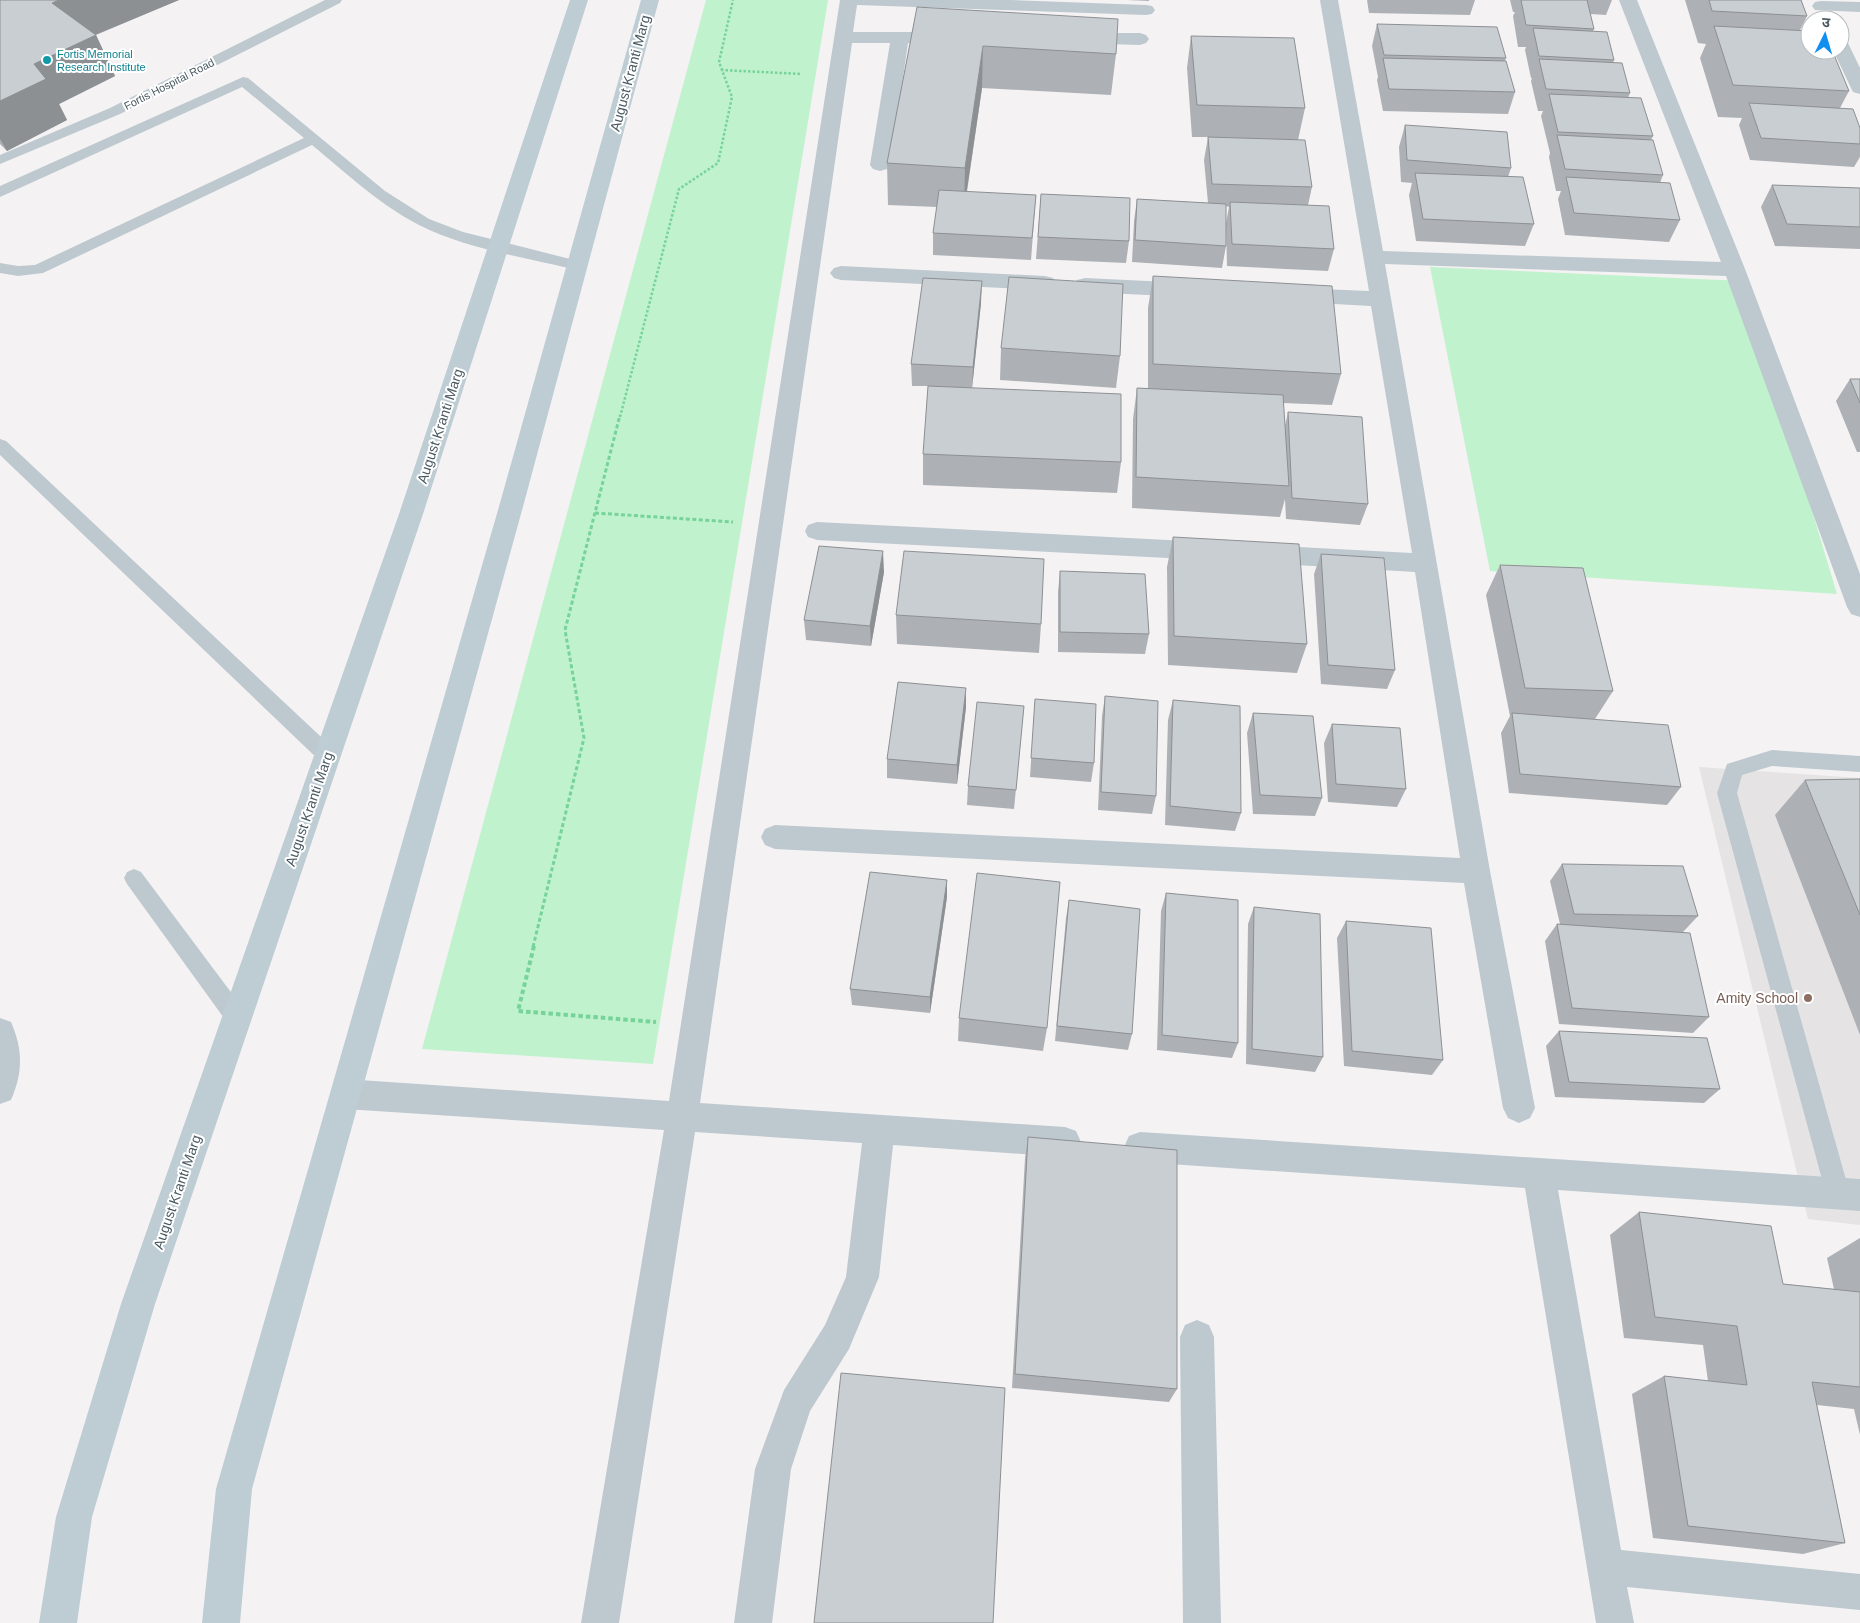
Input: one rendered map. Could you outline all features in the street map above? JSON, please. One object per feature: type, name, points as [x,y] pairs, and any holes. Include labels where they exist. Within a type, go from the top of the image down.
[{"type":"main road","name":"August Kranti Marg","points":[[58,1623],[74,1517],[138,1304],[411,514],[579,0]]},
{"type":"main road","name":"August Kranti Marg","points":[[221,1623],[234,1489],[650,0]]},
{"type":"street","points":[[600,1623],[682,1117],[849,0]]},
{"type":"street","points":[[854,0],[996,2],[1146,10]]},
{"type":"street","points":[[1328,0],[1426,563],[1476,871],[1519,1108]]},
{"type":"street","points":[[1628,0],[1734,269],[1860,607]]},
{"type":"street","points":[[1825,9],[1860,7]]},
{"type":"street","points":[[843,37],[970,38]]},
{"type":"street","points":[[880,166],[900,38]]},
{"type":"street","points":[[1060,39],[1140,39]]},
{"type":"street","points":[[1847,60],[1860,88]]},
{"type":"street","points":[[1373,257],[1734,269]]},
{"type":"street","points":[[841,273],[1210,290]]},
{"type":"street","points":[[1280,294],[1380,299]]},
{"type":"street","points":[[817,531],[1426,563]]},
{"type":"street","points":[[775,837],[1476,871]]},
{"type":"street","points":[[0,1032],[7,1051],[6,1077],[0,1090]]},
{"type":"street","points":[[345,1094],[1849,1194]]},
{"type":"street","points":[[753,1623],[773,1469],[796,1402],[837,1337],[862,1277],[879,1130]]},
{"type":"street","points":[[1539,1174],[1615,1623]]},
{"type":"street","points":[[1197,1337],[1202,1623]]},
{"type":"street","points":[[1606,1567],[1860,1592]]},
{"type":"lane","name":"Fortis Hospital Road","points":[[0,160],[115,111],[335,0]]},
{"type":"lane","points":[[0,192],[243,81],[380,194],[424,222],[458,236],[577,265]]},
{"type":"lane","points":[[0,268],[18,271],[38,270],[314,140]]},
{"type":"lane","points":[[0,445],[328,756]]},
{"type":"lane","points":[[1849,1194],[1727,793],[1734,770],[1772,758],[1860,764]]},
{"type":"lane","points":[[134,878],[237,1018]]},
{"type":"path","points":[[696,1025],[518,1011],[584,738],[565,630],[679,188],[718,163],[732,97],[719,62],[733,0]]},
{"type":"path","points":[[721,70],[838,76]]},
{"type":"path","points":[[596,513],[771,524]]},
{"type":"shaded area","name":"Amity School","points":[[1699,767],[1860,778],[1860,1225],[1808,1219]]},
{"type":"green space","points":[[706,0],[828,0],[653,1064],[422,1049]]},
{"type":"green space","points":[[1430,267],[1743,281],[1837,594],[1490,571]]},
{"type":"building","points":[[0,0],[59,0],[52,3],[96,35],[34,64],[46,79],[0,101]]},
{"type":"building","points":[[1521,0],[1587,0],[1594,29],[1526,25]]},
{"type":"building","points":[[1709,0],[1801,0],[1805,10],[1800,10],[1800,16],[1712,11]]},
{"type":"building","points":[[917,7],[1118,19],[1116,54],[983,46],[965,168],[887,163]]},
{"type":"building","points":[[1377,24],[1497,27],[1506,58],[1384,55]]},
{"type":"building","points":[[1714,26],[1800,30],[1800,60],[1836,60],[1849,91],[1733,85]]},
{"type":"building","points":[[1533,28],[1607,32],[1614,60],[1539,56]]},
{"type":"building","points":[[1191,36],[1294,38],[1305,108],[1197,105]]},
{"type":"building","points":[[1383,58],[1506,61],[1515,92],[1389,89]]},
{"type":"building","points":[[1539,59],[1622,63],[1630,93],[1546,89]]},
{"type":"building","points":[[1549,94],[1641,98],[1653,136],[1558,132]]},
{"type":"building","points":[[1749,103],[1853,109],[1860,128],[1860,144],[1761,138]]},
{"type":"building","points":[[1405,125],[1507,132],[1511,168],[1407,160]]},
{"type":"building","points":[[1557,135],[1653,140],[1663,175],[1565,169]]},
{"type":"building","points":[[1208,137],[1305,140],[1312,187],[1212,184]]},
{"type":"building","points":[[1415,173],[1523,177],[1534,224],[1423,219]]},
{"type":"building","points":[[1566,177],[1670,183],[1680,220],[1574,213]]},
{"type":"building","points":[[1772,185],[1860,188],[1860,227],[1787,224]]},
{"type":"building","points":[[939,190],[1036,195],[1032,238],[933,233]]},
{"type":"building","points":[[1041,194],[1130,198],[1129,241],[1038,237]]},
{"type":"building","points":[[1137,199],[1226,204],[1226,246],[1135,240]]},
{"type":"building","points":[[1230,202],[1329,206],[1334,249],[1232,244]]},
{"type":"building","points":[[1153,276],[1332,286],[1341,374],[1153,364]]},
{"type":"building","points":[[1009,277],[1123,284],[1120,356],[1001,348]]},
{"type":"building","points":[[923,278],[982,281],[973,367],[911,364]]},
{"type":"building","points":[[1850,379],[1860,379],[1860,403]]},
{"type":"building","points":[[928,386],[1121,394],[1121,462],[923,454]]},
{"type":"building","points":[[1137,388],[1283,395],[1289,486],[1136,477]]},
{"type":"building","points":[[1288,412],[1362,417],[1368,504],[1292,498]]},
{"type":"building","points":[[1173,537],[1299,544],[1307,644],[1174,636]]},
{"type":"building","points":[[819,546],[883,551],[870,626],[804,620]]},
{"type":"building","points":[[904,551],[1044,559],[1041,624],[896,615]]},
{"type":"building","points":[[1321,554],[1384,558],[1395,670],[1328,665]]},
{"type":"building","points":[[1500,565],[1583,568],[1613,691],[1525,688]]},
{"type":"building","points":[[1060,571],[1145,574],[1149,634],[1060,632]]},
{"type":"building","points":[[898,682],[966,688],[957,765],[887,759]]},
{"type":"building","points":[[1105,696],[1158,701],[1156,796],[1101,792]]},
{"type":"building","points":[[1035,699],[1096,704],[1094,763],[1031,758]]},
{"type":"building","points":[[1173,700],[1240,706],[1241,813],[1170,806]]},
{"type":"building","points":[[977,702],[1024,706],[1016,790],[968,786]]},
{"type":"building","points":[[1253,713],[1313,716],[1322,798],[1260,795]]},
{"type":"building","points":[[1512,713],[1668,725],[1681,787],[1520,774]]},
{"type":"building","points":[[1332,724],[1400,728],[1406,789],[1336,784]]},
{"type":"building","points":[[1860,779],[1860,915],[1805,780]]},
{"type":"building","points":[[1562,864],[1683,866],[1698,916],[1574,914]]},
{"type":"building","points":[[870,872],[947,880],[930,997],[850,989]]},
{"type":"building","points":[[977,873],[1060,882],[1047,1028],[959,1018]]},
{"type":"building","points":[[1166,893],[1238,900],[1238,1043],[1162,1035]]},
{"type":"building","points":[[1069,900],[1140,909],[1132,1034],[1057,1026]]},
{"type":"building","points":[[1254,907],[1320,914],[1323,1057],[1252,1049]]},
{"type":"building","points":[[1346,921],[1431,928],[1443,1060],[1352,1051]]},
{"type":"building","points":[[1557,924],[1690,933],[1709,1017],[1572,1008]]},
{"type":"building","points":[[1559,1031],[1707,1038],[1720,1089],[1569,1082]]},
{"type":"building","points":[[1028,1137],[1177,1150],[1177,1389],[1015,1374]]},
{"type":"building","points":[[1639,1212],[1771,1226],[1783,1284],[1860,1292],[1860,1387],[1812,1382],[1845,1543],[1688,1526],[1664,1376],[1747,1385],[1737,1326],[1655,1317]]},
{"type":"building","points":[[841,1373],[1005,1388],[993,1623],[814,1623]]},
{"type":"place","name":"Fortis Memorial Research Institute","points":[[47,60]]},
{"type":"place","name":"Amity School","points":[[1808,998]]}]
